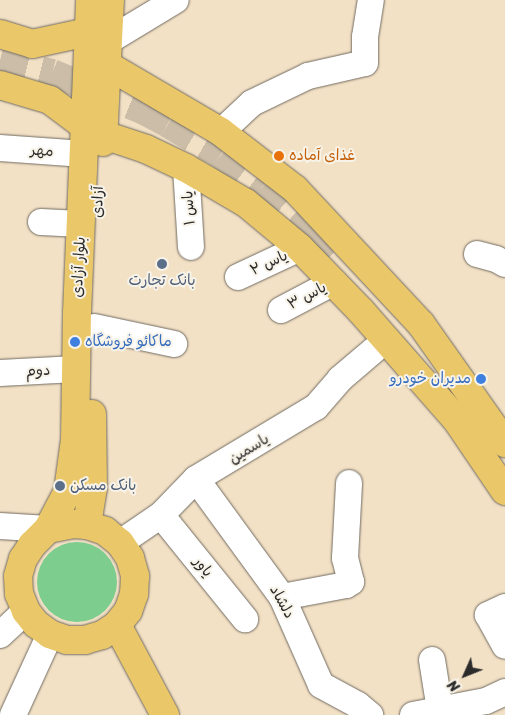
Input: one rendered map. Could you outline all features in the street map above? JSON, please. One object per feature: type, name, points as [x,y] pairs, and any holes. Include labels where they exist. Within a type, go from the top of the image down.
[{"type":"main road","name":"بلوار آزادی","points":[[48,529],[68,491],[75,440],[84,154],[95,131],[101,46],[90,0]]},
{"type":"main road","name":"آزادی","points":[[88,525],[93,488],[94,327],[99,181],[95,131],[101,46],[110,0]]},
{"type":"main road","points":[[0,34],[32,44],[101,46],[221,132],[295,189],[421,324],[475,398],[500,428]]},
{"type":"main road","points":[[0,85],[50,100],[95,131],[146,149],[186,168],[246,203],[300,248],[334,282],[456,419],[505,491]]},
{"type":"main road","points":[[73,524],[88,525],[105,531],[120,543],[130,558],[135,576],[134,594],[128,611],[117,625],[102,635],[85,640],[67,640],[50,634],[36,624],[26,611],[20,594],[18,576],[23,560],[32,544],[48,529],[73,524]]},
{"type":"main road","points":[[117,625],[165,715]]},
{"type":"street","points":[[101,46],[176,0]]},
{"type":"street","points":[[221,132],[252,104],[308,76],[365,64],[365,36],[371,0]]},
{"type":"street","name":"مهر","points":[[0,148],[84,154]]},
{"type":"street","name":"یاس ۱","points":[[186,168],[191,248]]},
{"type":"street","points":[[41,222],[81,224]]},
{"type":"street","name":"یاس ۲","points":[[238,277],[300,248]]},
{"type":"street","points":[[477,254],[496,259],[505,264]]},
{"type":"street","name":"یاس ۳","points":[[281,310],[334,282]]},
{"type":"street","points":[[94,327],[174,344]]},
{"type":"street","name":"یاسمین","points":[[120,543],[161,515],[196,480],[316,408],[340,379],[374,350]]},
{"type":"street","name":"دوم","points":[[0,374],[76,369]]},
{"type":"street","name":"دلشاد","points":[[196,480],[282,597],[321,685],[358,705],[370,715]]},
{"type":"street","points":[[282,597],[346,585],[351,582],[345,558],[349,482]]},
{"type":"street","name":"یاور","points":[[161,515],[245,619]]},
{"type":"street","points":[[0,526],[48,529]]},
{"type":"street","points":[[504,645],[488,615],[505,607]]},
{"type":"street","points":[[0,635],[26,611]]},
{"type":"street","points":[[14,715],[50,634]]},
{"type":"street","points":[[432,660],[440,710]]},
{"type":"street","points":[[413,715],[486,701],[505,692]]},
{"type":"green space","points":[[77,542],[92,545],[105,554],[114,567],[117,582],[114,597],[105,610],[92,619],[77,622],[62,619],[49,610],[40,597],[37,582],[40,567],[49,554],[62,545]]},
{"type":"tunnel","points":[[0,60],[52,73],[144,111],[168,124],[221,155],[263,186],[316,231],[340,256]]},
{"type":"place","name":"غذای آماده","points":[[279,156]]},
{"type":"place","name":"بانک تجارت","points":[[162,264]]},
{"type":"place","name":"ماکائو فروشگاه","points":[[75,342]]},
{"type":"place","name":"مدیران خودرو","points":[[481,379]]},
{"type":"place","name":"بانک مسکن","points":[[60,486]]}]
